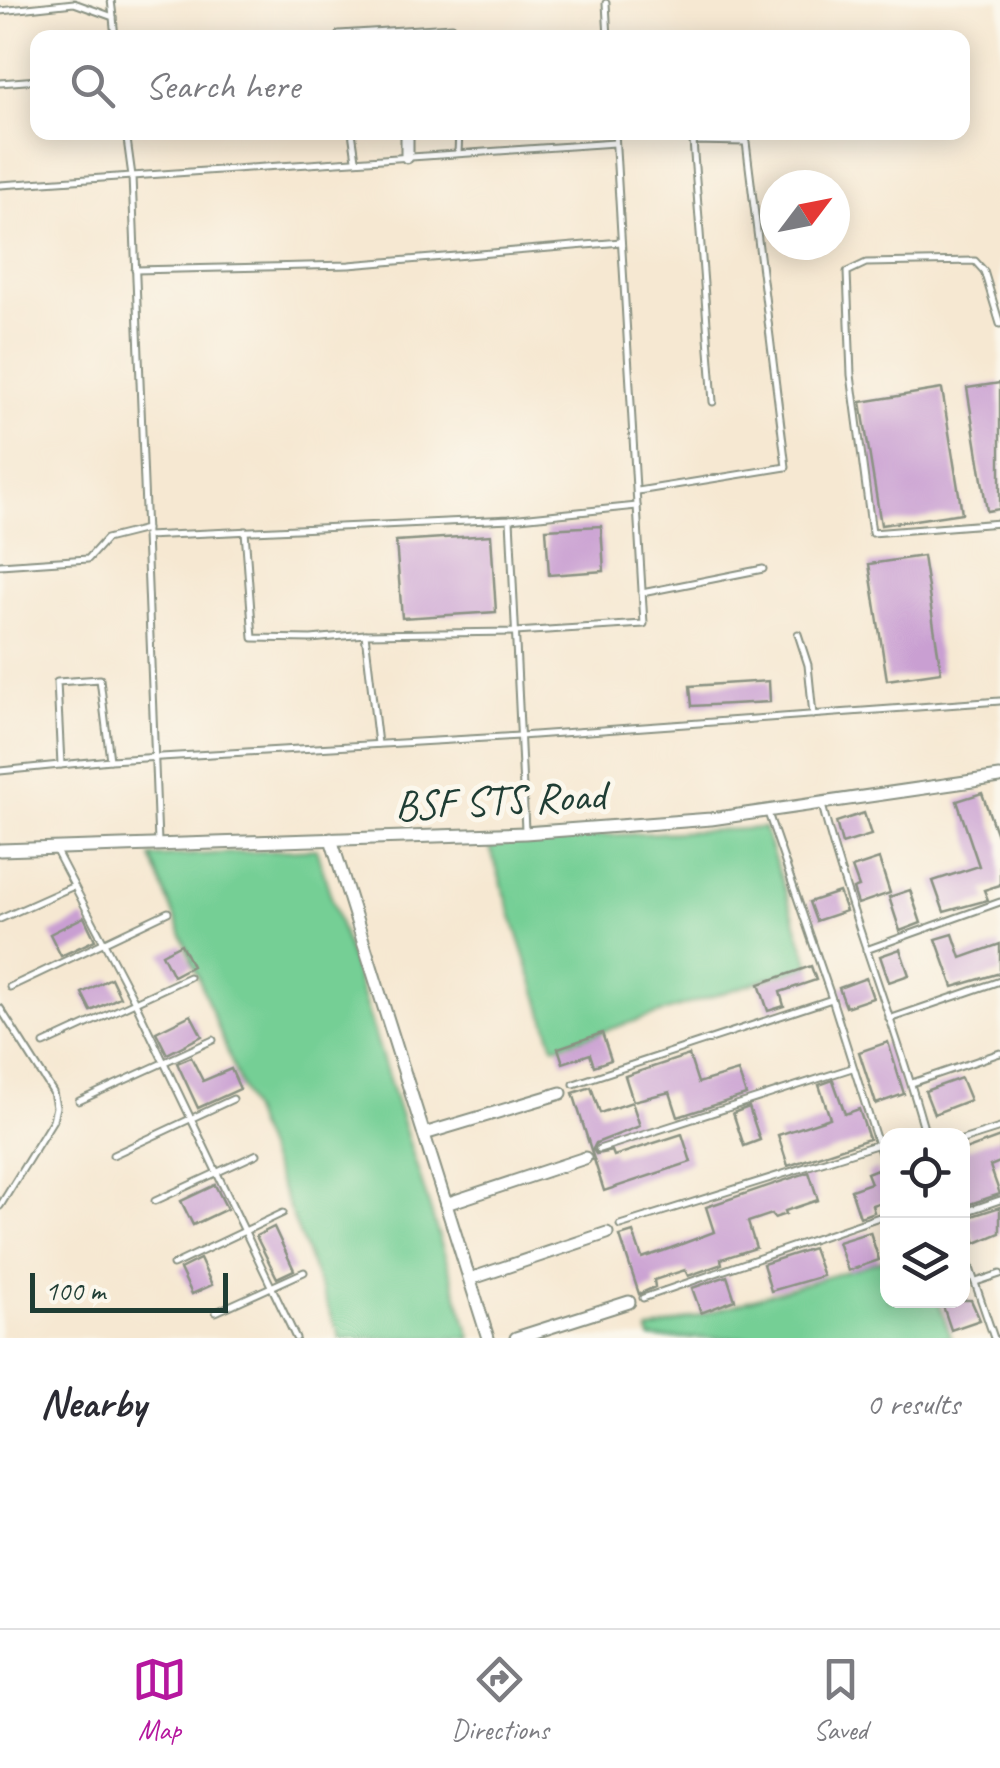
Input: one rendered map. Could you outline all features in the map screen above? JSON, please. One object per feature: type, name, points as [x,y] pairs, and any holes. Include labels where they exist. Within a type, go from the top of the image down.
[{"type":"street","points":[[407,140],[407,157]]},
{"type":"street","name":"BSF STS Road","points":[[0,850],[525,833],[711,819],[1000,777]]},
{"type":"street","points":[[330,840],[488,1338]]},
{"type":"street","points":[[424,1134],[561,1093]]},
{"type":"street","points":[[446,1204],[585,1158]]},
{"type":"street","points":[[470,1279],[608,1232]]},
{"type":"street","points":[[516,1338],[629,1302]]},
{"type":"lane","points":[[111,0],[114,30]]},
{"type":"lane","points":[[606,3],[608,30]]},
{"type":"lane","points":[[0,11],[74,4],[113,17]]},
{"type":"lane","points":[[414,30],[452,30]]},
{"type":"lane","points":[[0,82],[30,80]]},
{"type":"lane","points":[[127,140],[132,176],[158,845]]},
{"type":"lane","points":[[353,140],[356,160]]},
{"type":"lane","points":[[458,154],[459,140]]},
{"type":"lane","points":[[636,491],[786,467],[746,142],[693,141],[713,402]]},
{"type":"lane","points":[[0,184],[616,142],[644,624],[515,632],[252,638],[246,532]]},
{"type":"lane","points":[[135,270],[349,265],[622,242]]},
{"type":"lane","points":[[1000,324],[984,271],[975,261],[866,263],[847,272],[851,375],[872,533],[1000,523]]},
{"type":"lane","points":[[0,564],[88,560],[106,540],[146,533],[510,519],[637,506]]},
{"type":"lane","points":[[510,519],[525,833]]},
{"type":"lane","points":[[642,593],[763,569]]},
{"type":"lane","points":[[365,634],[378,744]]},
{"type":"lane","points":[[798,634],[808,666],[813,714]]},
{"type":"lane","points":[[61,765],[57,682],[100,679],[110,760]]},
{"type":"lane","points":[[0,771],[110,760],[520,736],[1000,701]]},
{"type":"lane","points":[[822,802],[924,1128]]},
{"type":"lane","points":[[768,811],[880,1155]]},
{"type":"lane","points":[[54,848],[164,1062],[296,1338]]},
{"type":"lane","points":[[0,919],[74,886]]},
{"type":"lane","points":[[866,950],[1000,902]]},
{"type":"lane","points":[[10,987],[168,912]]},
{"type":"lane","points":[[44,1044],[189,977]]},
{"type":"lane","points":[[889,1019],[1000,981]]},
{"type":"lane","points":[[574,1084],[832,999]]},
{"type":"lane","points":[[0,1008],[52,1092],[56,1107],[53,1120],[0,1206]]},
{"type":"lane","points":[[79,1101],[213,1040]]},
{"type":"lane","points":[[912,1083],[1000,1053]]},
{"type":"lane","points":[[599,1149],[852,1068]]},
{"type":"lane","points":[[113,1155],[233,1099]]},
{"type":"lane","points":[[970,1137],[1000,1128]]},
{"type":"lane","points":[[620,1225],[876,1144]]},
{"type":"lane","points":[[155,1201],[257,1154]]},
{"type":"lane","points":[[970,1210],[1000,1200]]},
{"type":"lane","points":[[172,1264],[283,1213]]},
{"type":"lane","points":[[643,1298],[880,1217]]},
{"type":"lane","points":[[970,1266],[994,1338]]},
{"type":"lane","points":[[216,1312],[304,1272]]},
{"type":"lane","points":[[976,1282],[1000,1274]]},
{"type":"green space","points":[[764,828],[810,965],[554,1047],[488,841]]},
{"type":"green space","points":[[316,849],[471,1338],[340,1338],[151,857]]},
{"type":"green space","points":[[880,1261],[880,1308],[940,1308],[951,1338],[650,1338],[648,1331]]},
{"type":"building","points":[[1000,383],[1000,509],[987,511],[967,388]]},
{"type":"building","points":[[942,389],[962,513],[881,525],[861,402]]},
{"type":"building","points":[[601,526],[604,571],[549,575],[546,529]]},
{"type":"building","points":[[491,535],[496,612],[402,618],[396,541]]},
{"type":"building","points":[[923,556],[941,672],[887,680],[869,564]]},
{"type":"building","points":[[769,681],[770,702],[692,706],[690,686]]},
{"type":"building","points":[[982,793],[1000,844],[1000,885],[984,890],[988,900],[944,912],[933,881],[979,866],[957,801]]},
{"type":"building","points":[[864,813],[871,835],[842,844],[836,822]]},
{"type":"building","points":[[879,859],[890,893],[858,904],[853,889],[859,887],[852,868]]},
{"type":"building","points":[[910,890],[921,923],[900,931],[889,897]]},
{"type":"building","points":[[839,892],[846,911],[816,921],[809,902]]},
{"type":"building","points":[[84,917],[95,940],[61,956],[50,934]]},
{"type":"building","points":[[953,934],[961,958],[1000,944],[1000,973],[953,987],[936,939]]},
{"type":"building","points":[[181,944],[192,966],[173,976],[162,954]]},
{"type":"building","points":[[900,949],[909,975],[889,982],[880,956]]},
{"type":"building","points":[[811,966],[816,980],[780,992],[784,1006],[768,1011],[759,984]]},
{"type":"building","points":[[111,978],[120,997],[91,1011],[82,993]]},
{"type":"building","points":[[866,978],[873,998],[846,1007],[839,988]]},
{"type":"building","points":[[191,1015],[202,1036],[167,1054],[156,1032]]},
{"type":"building","points":[[602,1033],[611,1060],[594,1066],[590,1054],[563,1063],[558,1048]]},
{"type":"building","points":[[888,1042],[904,1094],[876,1104],[859,1052]]},
{"type":"building","points":[[689,1055],[698,1083],[738,1071],[746,1095],[678,1117],[670,1092],[633,1101],[625,1076]]},
{"type":"building","points":[[191,1057],[203,1081],[231,1069],[240,1089],[198,1108],[177,1063]]},
{"type":"building","points":[[961,1078],[970,1100],[934,1114],[925,1091]]},
{"type":"building","points":[[833,1080],[845,1114],[859,1109],[869,1139],[788,1166],[778,1135],[830,1118],[819,1085]]},
{"type":"building","points":[[591,1087],[600,1113],[632,1102],[640,1126],[596,1143],[596,1154],[612,1151],[614,1156],[682,1134],[691,1162],[604,1191],[573,1093]]},
{"type":"building","points":[[749,1107],[760,1140],[744,1146],[733,1113]]},
{"type":"building","points":[[1000,1137],[1000,1162],[990,1166],[1000,1194],[970,1204],[970,1148]]},
{"type":"building","points":[[877,1169],[880,1202],[872,1205],[874,1212],[860,1217],[851,1190],[871,1183],[867,1173]]},
{"type":"building","points":[[809,1172],[818,1200],[774,1218],[772,1214],[748,1222],[756,1248],[721,1259],[722,1264],[688,1276],[685,1270],[654,1280],[655,1287],[639,1294],[620,1236],[633,1232],[642,1258],[663,1251],[714,1232],[706,1207]]},
{"type":"building","points":[[215,1185],[227,1209],[193,1225],[181,1201]]},
{"type":"building","points":[[1000,1207],[1000,1233],[976,1243],[970,1217]]},
{"type":"building","points":[[274,1227],[294,1270],[277,1278],[256,1236]]},
{"type":"building","points":[[870,1232],[879,1260],[848,1271],[838,1242]]},
{"type":"building","points":[[813,1248],[823,1276],[771,1291],[763,1264]]},
{"type":"building","points":[[200,1259],[212,1285],[192,1294],[180,1269]]},
{"type":"building","points":[[727,1276],[735,1300],[701,1313],[692,1288]]},
{"type":"building","points":[[971,1300],[980,1320],[951,1330],[944,1308],[970,1308]]}]
